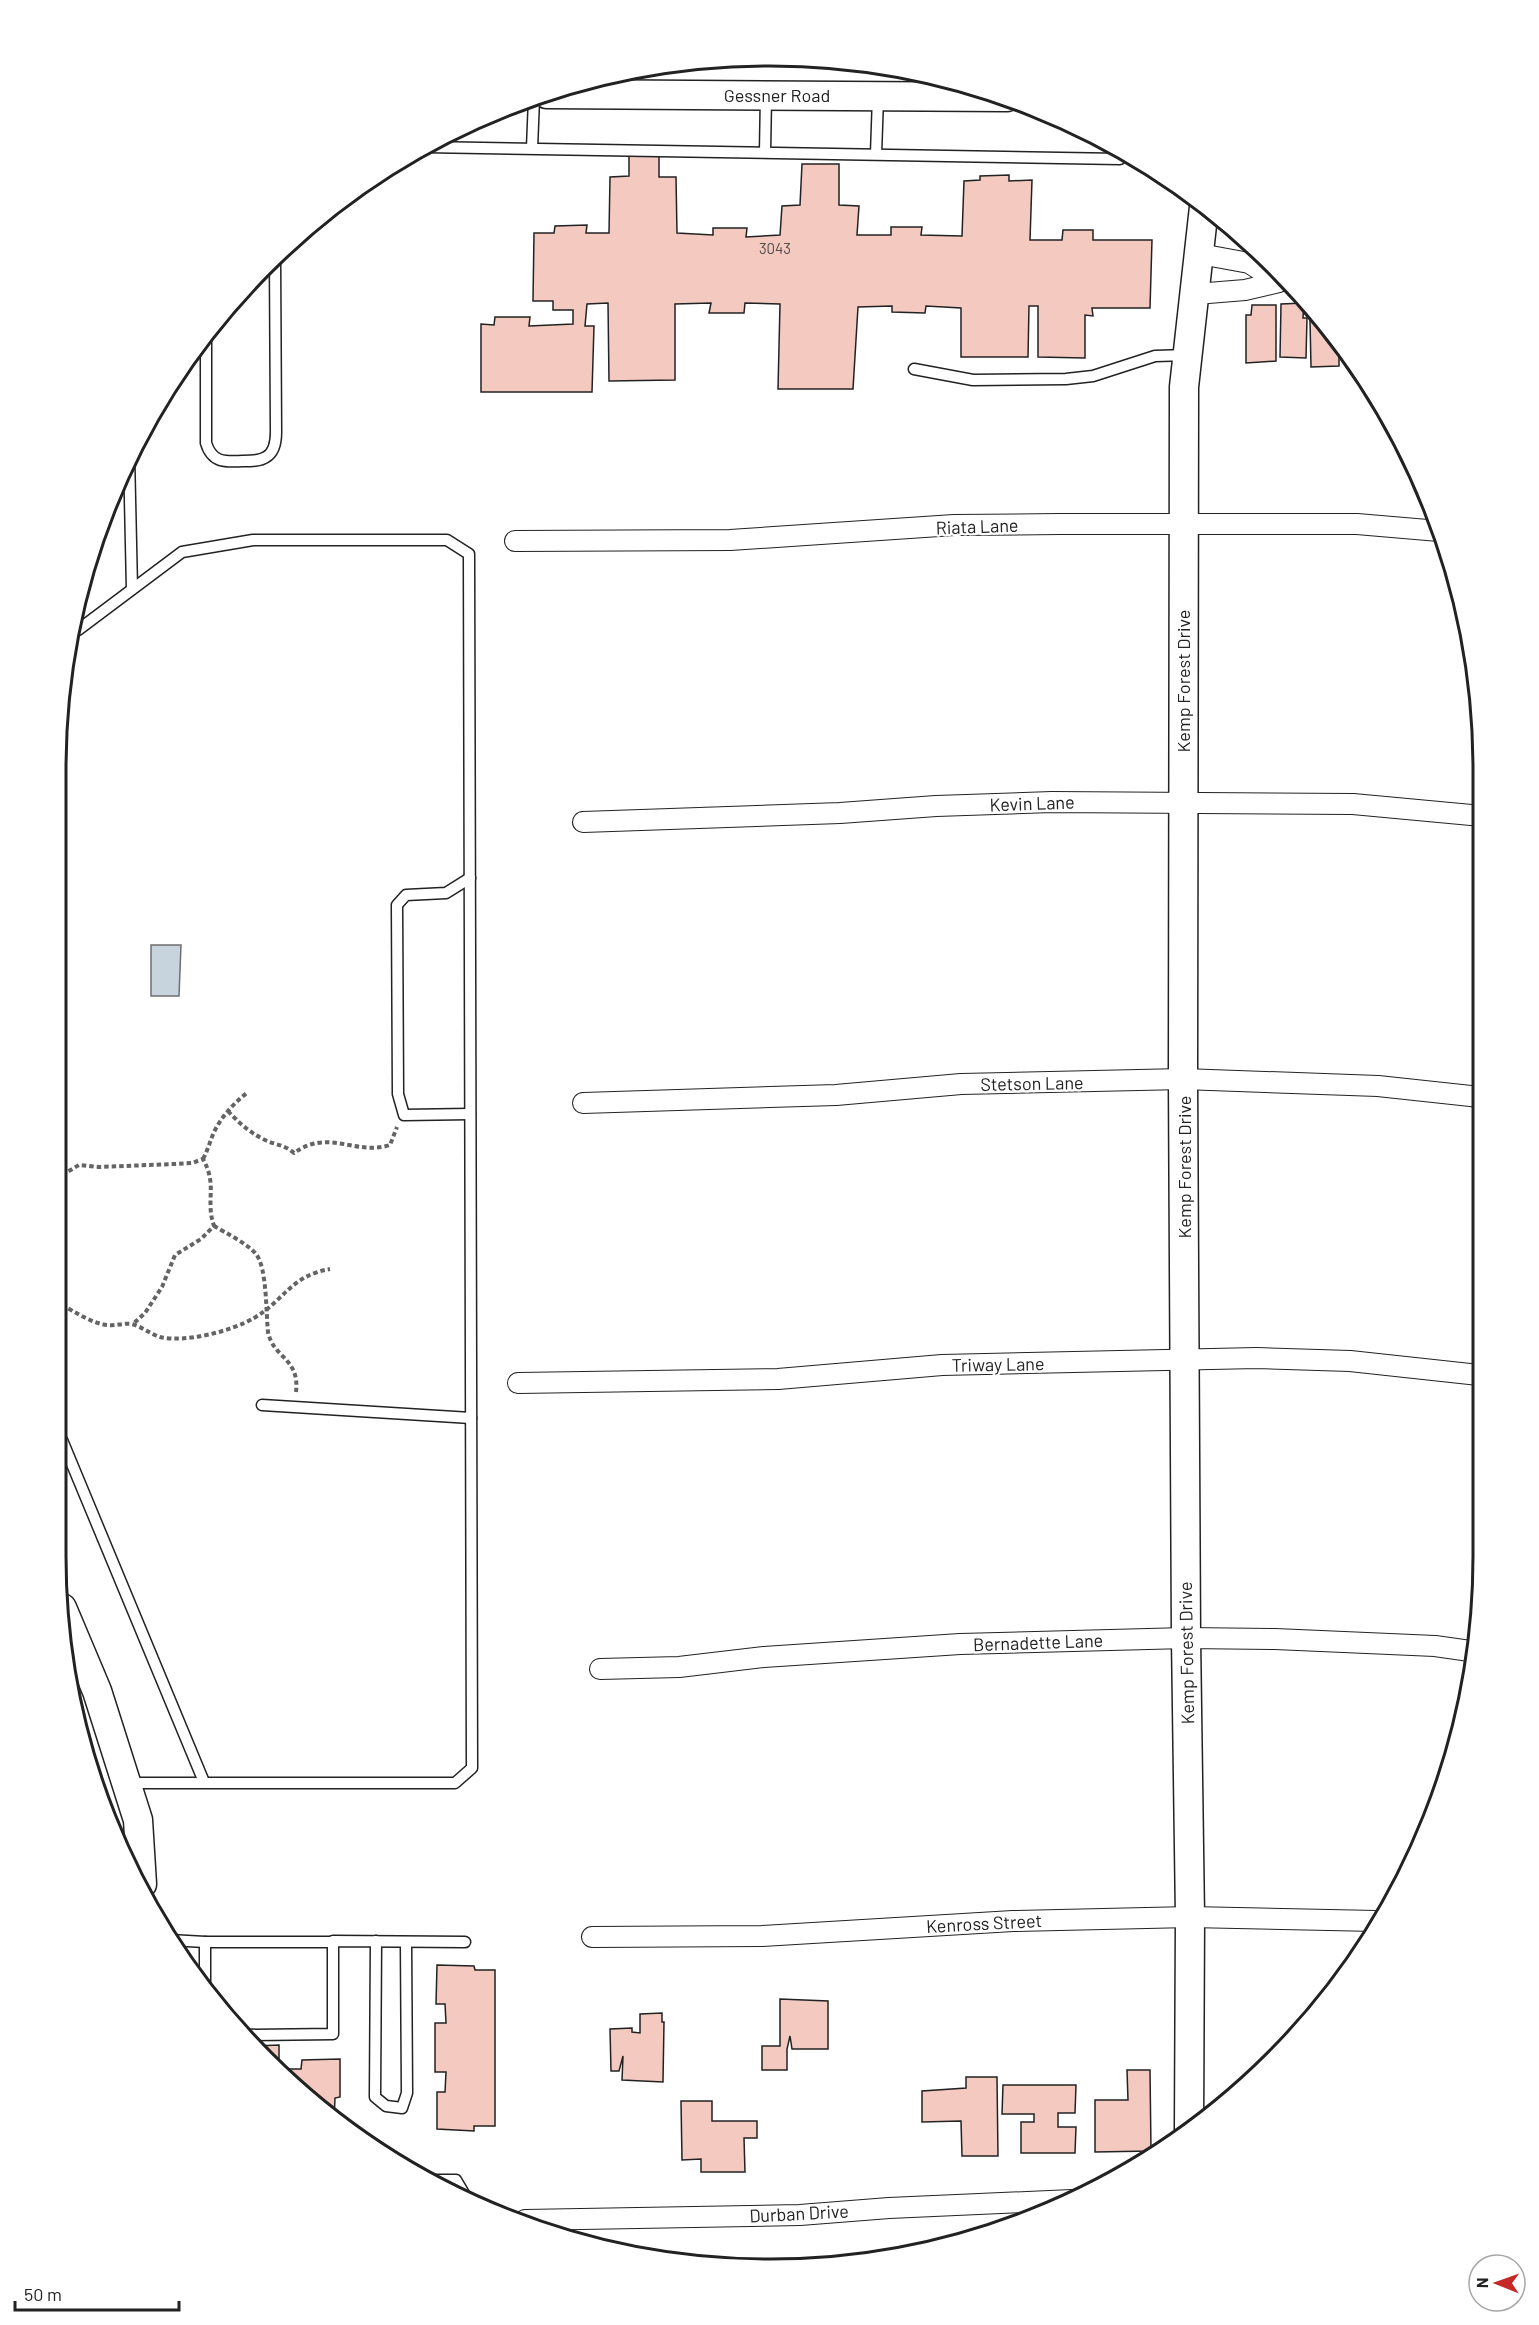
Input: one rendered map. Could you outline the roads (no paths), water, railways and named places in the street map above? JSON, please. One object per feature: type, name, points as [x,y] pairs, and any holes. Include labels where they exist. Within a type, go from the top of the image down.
[{"type":"street","name":"Gessner Road","points":[[573,94],[975,97]]},
{"type":"street","name":"Kemp Forest Drive","points":[[1189,2120],[1190,1917],[1183,1079],[1184,387],[1203,216]]},
{"type":"street","points":[[1200,254],[1249,263],[1269,274]]},
{"type":"street","points":[[1196,294],[1245,290],[1277,283]]},
{"type":"street","name":"Riata Lane","points":[[515,541],[730,540],[954,525],[1356,524],[1431,530]]},
{"type":"street","name":"Kevin Lane","points":[[583,822],[805,815],[1052,802],[1183,801],[1353,804],[1473,815]]},
{"type":"street","name":"Stetson Lane","points":[[583,1102],[824,1095],[961,1084],[1183,1079],[1378,1086],[1473,1096]]},
{"type":"street","name":"Triway Lane","points":[[518,1383],[778,1379],[942,1365],[1257,1358],[1350,1361],[1473,1374]]},
{"type":"street","points":[[70,1628],[97,1692],[138,1820],[141,1871]]},
{"type":"street","name":"Bernadette Lane","points":[[600,1669],[679,1667],[764,1657],[960,1644],[1186,1638],[1275,1639],[1424,1646],[1466,1651]]},
{"type":"street","name":"Kenross Street","points":[[592,1937],[762,1936],[1013,1921],[1190,1917],[1370,1921]]},
{"type":"street","name":"Durban Drive","points":[[537,2220],[800,2215],[976,2203],[1048,2201]]},
{"type":"lane","points":[[765,152],[766,95]]},
{"type":"lane","points":[[876,154],[878,96]]},
{"type":"lane","points":[[532,148],[534,107]]},
{"type":"lane","points":[[442,147],[1119,159]]},
{"type":"lane","points":[[206,348],[206,443],[209,453],[218,460],[230,462],[266,458],[276,444],[275,269]]},
{"type":"lane","points":[[914,369],[973,380],[1066,379],[1093,376],[1155,356],[1188,355]]},
{"type":"lane","points":[[130,479],[132,589]]},
{"type":"lane","points":[[81,628],[182,552],[253,540],[447,540],[469,554],[472,1768],[455,1784],[126,1782]]},
{"type":"lane","points":[[470,878],[446,893],[406,895],[397,905],[398,1094],[404,1115],[470,1114]]},
{"type":"lane","points":[[262,1406],[471,1418]]},
{"type":"lane","points":[[66,1450],[204,1782]]},
{"type":"lane","points":[[182,1941],[465,1942]]},
{"type":"lane","points":[[376,1941],[375,2097],[386,2106],[402,2108],[407,2093],[406,1941]]},
{"type":"lane","points":[[205,1942],[205,1975]]},
{"type":"lane","points":[[255,2035],[333,2034],[333,1942]]},
{"type":"lane","points":[[447,2180],[456,2180],[460,2187]]}]
